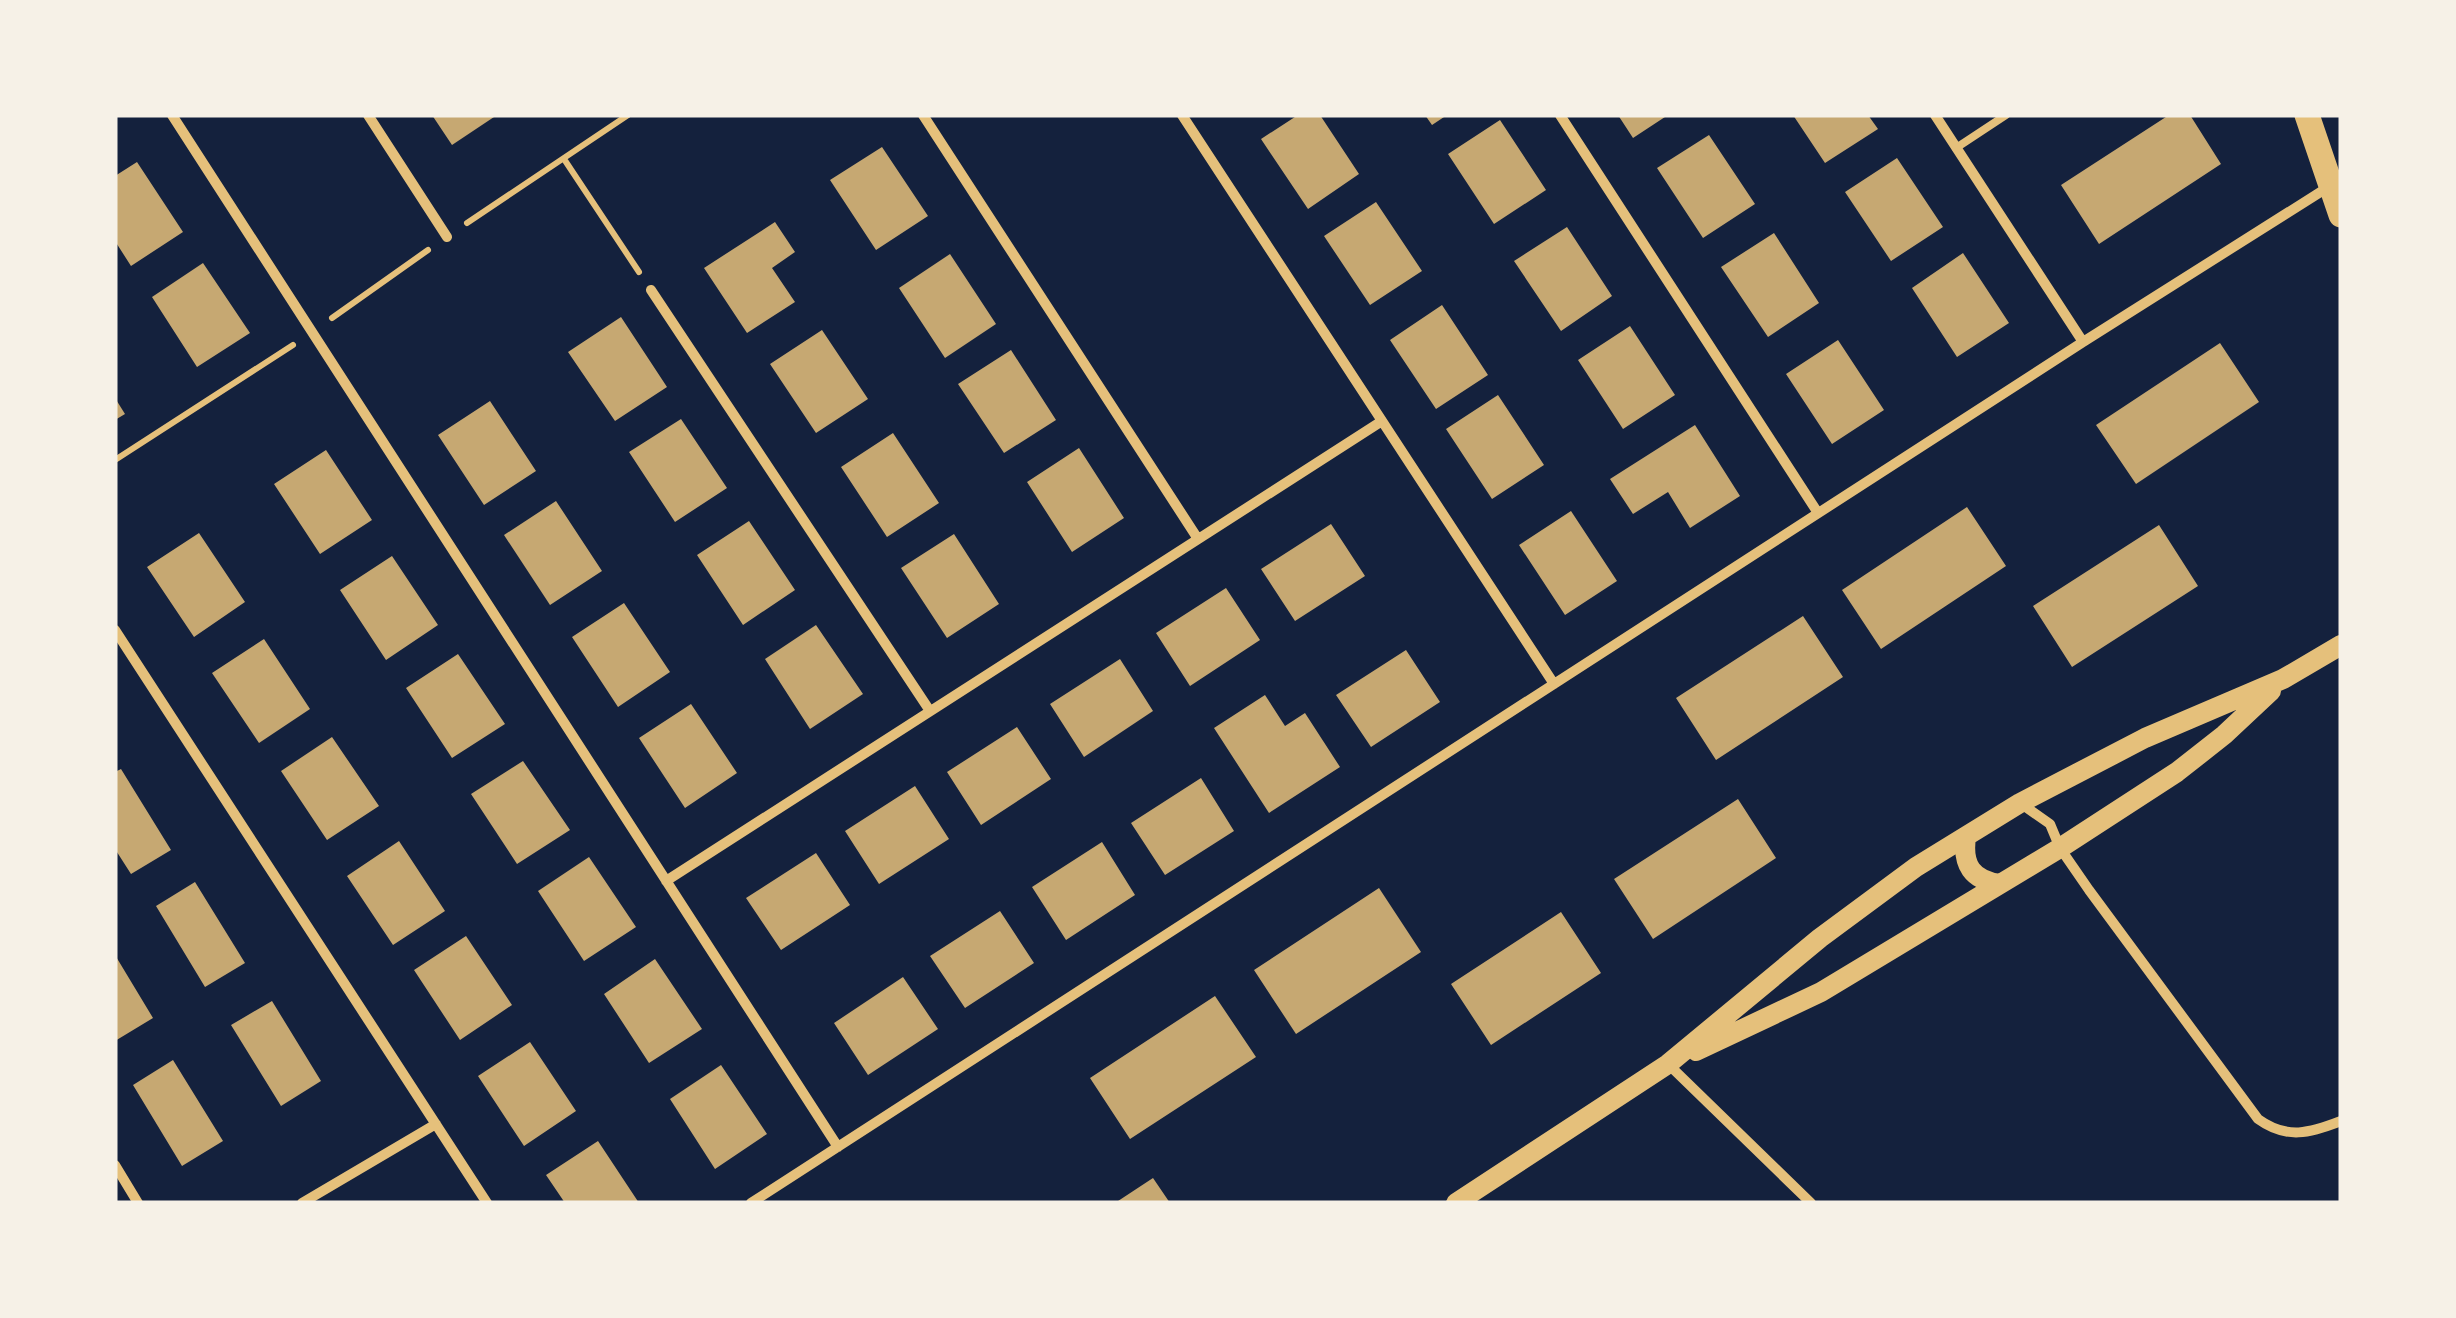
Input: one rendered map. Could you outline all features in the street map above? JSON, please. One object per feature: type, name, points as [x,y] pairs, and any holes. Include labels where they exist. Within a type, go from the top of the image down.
[{"type":"main road","points":[[2307,115],[2341,215]]},
{"type":"main road","points":[[1456,1203],[1668,1064],[1878,893],[1966,836],[2020,803],[2145,738],[2284,680],[2341,645]]},
{"type":"main road","points":[[1668,1064],[1821,992],[2060,848],[2177,772],[2284,680]]},
{"type":"main road","points":[[1966,836],[1964,853],[1973,875],[1984,882],[2000,884]]},
{"type":"street","points":[[172,115],[838,1147]]},
{"type":"street","points":[[368,115],[447,237]]},
{"type":"street","points":[[923,115],[1198,539]]},
{"type":"street","points":[[1182,115],[1554,684]]},
{"type":"street","points":[[1560,115],[1818,513]]},
{"type":"street","points":[[1935,115],[2082,342]]},
{"type":"street","points":[[751,1203],[2082,342],[2331,186]]},
{"type":"street","points":[[650,290],[930,711]]},
{"type":"street","points":[[666,881],[1382,420]]},
{"type":"street","points":[[115,630],[487,1203]]},
{"type":"street","points":[[2020,803],[2050,824],[2060,848],[2258,1119],[2269,1127],[2294,1134],[2341,1121]]},
{"type":"street","points":[[1668,1064],[1810,1203]]},
{"type":"street","points":[[302,1203],[436,1124]]},
{"type":"street","points":[[115,1164],[138,1203]]},
{"type":"lane","points":[[1956,148],[2006,115]]},
{"type":"path","points":[[115,460],[312,332],[628,115]]},
{"type":"path","points":[[564,159],[650,290]]},
{"type":"building","points":[[432,115],[497,115],[452,145]]},
{"type":"building","points":[[1298,115],[1320,115],[1359,174],[1308,209],[1261,139]]},
{"type":"building","points":[[1425,115],[1447,115],[1432,125]]},
{"type":"building","points":[[1618,115],[1668,115],[1633,138]]},
{"type":"building","points":[[1793,115],[1868,115],[1878,129],[1825,163]]},
{"type":"building","points":[[2169,115],[2190,115],[2221,164],[2099,244],[2061,185]]},
{"type":"building","points":[[1500,120],[1546,190],[1494,224],[1448,154]]},
{"type":"building","points":[[1709,135],[1755,204],[1703,238],[1657,168]]},
{"type":"building","points":[[882,147],[928,216],[876,250],[830,180]]},
{"type":"building","points":[[1897,158],[1943,227],[1891,261],[1845,192]]},
{"type":"building","points":[[137,162],[183,232],[131,266],[115,241],[115,176]]},
{"type":"building","points":[[1376,202],[1422,271],[1370,305],[1324,236]]},
{"type":"building","points":[[775,222],[795,252],[772,268],[795,302],[747,333],[704,268]]},
{"type":"building","points":[[1567,227],[1612,296],[1561,331],[1514,261]]},
{"type":"building","points":[[1774,233],[1819,303],[1768,337],[1721,267]]},
{"type":"building","points":[[1963,253],[2009,323],[1957,357],[1912,288]]},
{"type":"building","points":[[950,254],[996,324],[945,358],[899,288]]},
{"type":"building","points":[[203,263],[250,333],[197,367],[152,297]]},
{"type":"building","points":[[1442,305],[1488,375],[1436,409],[1390,340]]},
{"type":"building","points":[[621,317],[667,387],[615,421],[568,352]]},
{"type":"building","points":[[1630,326],[1675,395],[1623,429],[1578,360]]},
{"type":"building","points":[[822,330],[868,399],[816,433],[770,364]]},
{"type":"building","points":[[1838,340],[1884,410],[1832,444],[1786,374]]},
{"type":"building","points":[[2220,343],[2259,402],[2136,484],[2096,425]]},
{"type":"building","points":[[1011,350],[1056,420],[1004,453],[958,384]]},
{"type":"building","points":[[1498,395],[1544,465],[1492,499],[1446,429]]},
{"type":"building","points":[[115,398],[125,414],[115,420]]},
{"type":"building","points":[[490,401],[536,471],[484,505],[438,435]]},
{"type":"building","points":[[681,419],[727,488],[675,522],[629,452]]},
{"type":"building","points":[[1695,425],[1740,496],[1690,528],[1668,492],[1633,514],[1610,479]]},
{"type":"building","points":[[893,433],[939,503],[887,537],[841,467]]},
{"type":"building","points":[[1079,448],[1124,518],[1072,552],[1027,482]]},
{"type":"building","points":[[326,450],[372,520],[320,554],[274,484]]},
{"type":"building","points":[[556,501],[602,571],[550,605],[504,535]]},
{"type":"building","points":[[1967,507],[2006,566],[1881,649],[1842,590]]},
{"type":"building","points":[[1571,511],[1617,581],[1565,615],[1519,545]]},
{"type":"building","points":[[749,521],[795,590],[743,625],[697,555]]},
{"type":"building","points":[[1331,524],[1365,576],[1295,621],[1261,569]]},
{"type":"building","points":[[2159,525],[2198,586],[2072,667],[2033,606]]},
{"type":"building","points":[[199,533],[245,602],[194,637],[147,567]]},
{"type":"building","points":[[954,534],[999,604],[947,638],[901,568]]},
{"type":"building","points":[[392,556],[438,625],[386,660],[340,590]]},
{"type":"building","points":[[1226,588],[1260,640],[1190,686],[1156,633]]},
{"type":"building","points":[[624,603],[670,672],[618,707],[572,637]]},
{"type":"building","points":[[1803,616],[1843,677],[1716,760],[1676,698]]},
{"type":"building","points":[[816,625],[863,694],[810,729],[765,659]]},
{"type":"building","points":[[264,639],[310,709],[259,743],[212,673]]},
{"type":"building","points":[[1406,650],[1440,702],[1371,747],[1336,695]]},
{"type":"building","points":[[458,654],[505,724],[452,758],[406,688]]},
{"type":"building","points":[[1120,659],[1153,711],[1084,757],[1050,704]]},
{"type":"building","points":[[1265,695],[1285,726],[1305,713],[1340,767],[1269,813],[1214,728]]},
{"type":"building","points":[[691,704],[737,773],[685,808],[639,738]]},
{"type":"building","points":[[1017,727],[1051,779],[981,825],[947,772]]},
{"type":"building","points":[[332,737],[379,806],[327,840],[281,771]]},
{"type":"building","points":[[523,761],[570,830],[517,864],[471,794]]},
{"type":"building","points":[[121,769],[171,850],[131,874],[115,849],[115,772]]},
{"type":"building","points":[[1201,778],[1234,831],[1165,875],[1131,823]]},
{"type":"building","points":[[915,786],[949,839],[879,884],[845,831]]},
{"type":"building","points":[[1738,799],[1776,858],[1653,939],[1614,879]]},
{"type":"building","points":[[399,841],[445,911],[393,945],[347,876]]},
{"type":"building","points":[[1102,842],[1135,895],[1066,940],[1032,887]]},
{"type":"building","points":[[816,853],[850,905],[781,950],[746,898]]},
{"type":"building","points":[[589,857],[636,927],[584,961],[538,891]]},
{"type":"building","points":[[195,882],[245,963],[205,987],[156,906]]},
{"type":"building","points":[[1379,888],[1421,952],[1296,1034],[1254,970]]},
{"type":"building","points":[[1000,911],[1034,963],[965,1008],[930,956]]},
{"type":"building","points":[[1561,912],[1601,973],[1491,1045],[1451,984]]},
{"type":"building","points":[[466,936],[512,1005],[460,1040],[414,970]]},
{"type":"building","points":[[115,955],[153,1018],[115,1041]]},
{"type":"building","points":[[655,959],[702,1029],[649,1063],[604,994]]},
{"type":"building","points":[[903,977],[938,1029],[868,1075],[834,1023]]},
{"type":"building","points":[[1215,996],[1256,1057],[1130,1139],[1090,1078]]},
{"type":"building","points":[[272,1001],[321,1081],[281,1106],[231,1025]]},
{"type":"building","points":[[530,1042],[576,1111],[524,1146],[478,1076]]},
{"type":"building","points":[[173,1060],[223,1141],[182,1166],[133,1085]]},
{"type":"building","points":[[721,1065],[767,1134],[715,1169],[670,1099]]},
{"type":"building","points":[[598,1141],[639,1203],[565,1203],[546,1175]]},
{"type":"building","points":[[1153,1178],[1170,1203],[1115,1203]]}]
